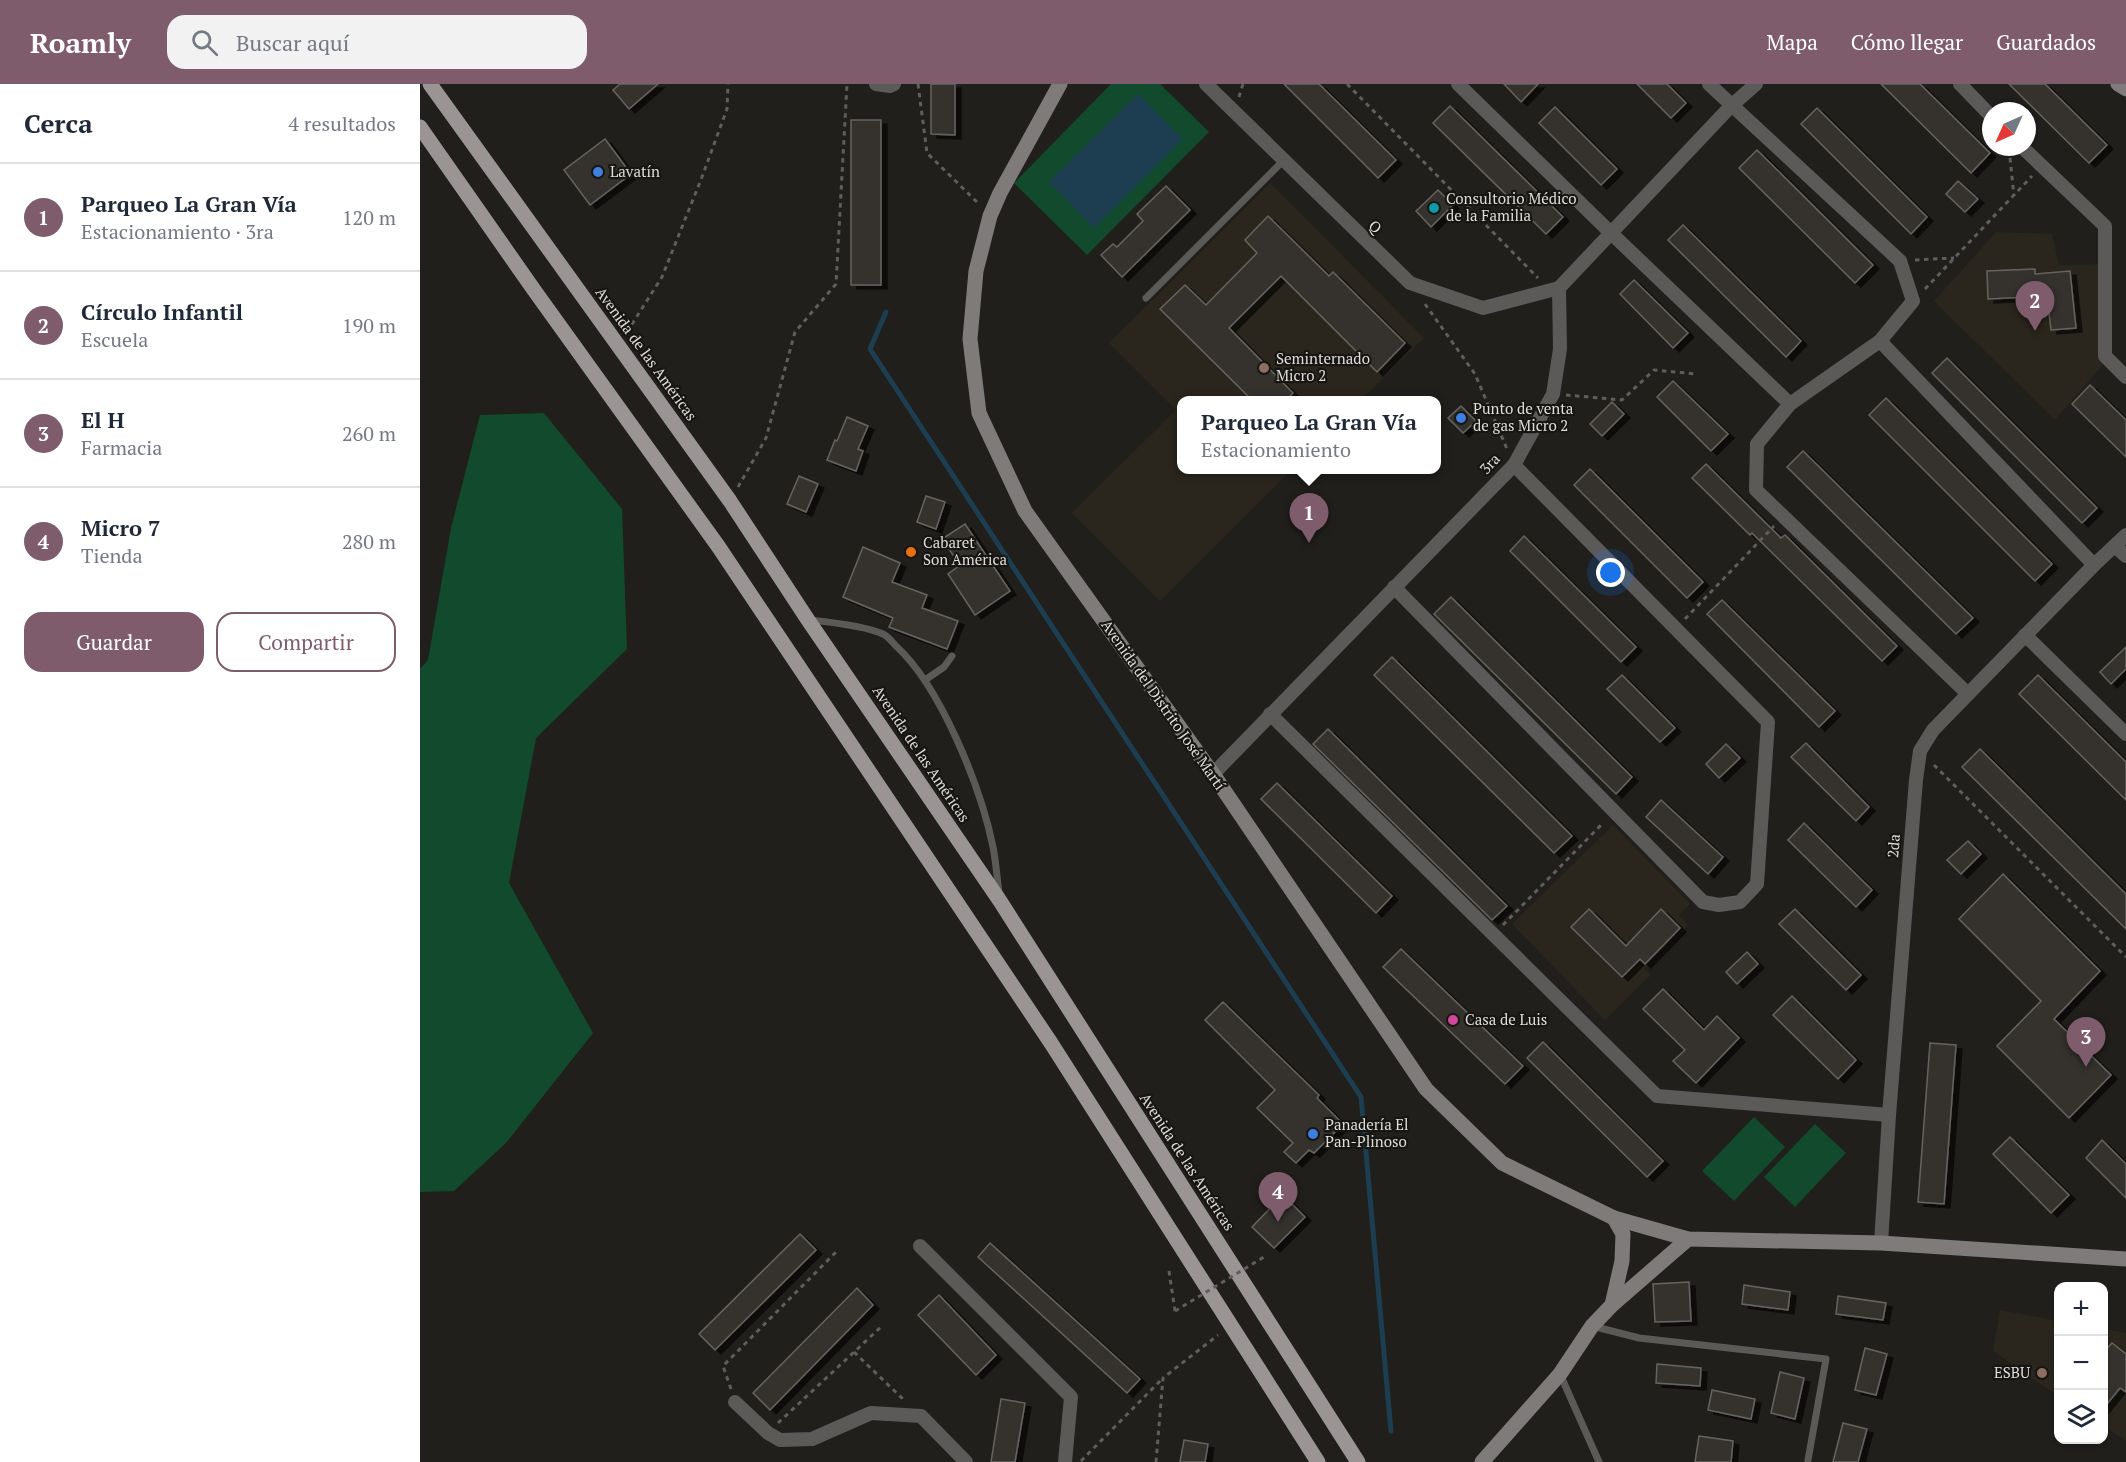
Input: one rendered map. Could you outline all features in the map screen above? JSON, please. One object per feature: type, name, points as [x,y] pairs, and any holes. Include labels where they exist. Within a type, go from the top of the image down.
[{"type":"main road","name":"Avenida de las Américas","points":[[430,84],[729,501],[1000,901],[1358,1462]]},
{"type":"main road","name":"Avenida del Distrito José Martí","points":[[1060,84],[1000,193],[990,216],[976,271],[970,339],[979,413],[1025,511],[1213,774],[1426,1089],[1502,1163],[1614,1218],[1688,1239],[1881,1243],[2126,1259]]},
{"type":"main road","points":[[2118,84],[2126,89]]},
{"type":"main road","points":[[420,127],[718,546],[1051,1043],[1317,1462]]},
{"type":"main road","points":[[1612,1305],[1622,1261],[1623,1234],[1614,1218]]},
{"type":"main road","points":[[1482,1462],[1560,1374],[1592,1326],[1612,1305],[1688,1239]]},
{"type":"street","points":[[876,84],[894,84]]},
{"type":"street","name":"Q","points":[[1206,84],[1410,283],[1483,308],[1554,289]]},
{"type":"street","points":[[1458,84],[1611,234],[1790,404]]},
{"type":"street","points":[[1709,84],[1900,261],[1913,301],[1880,341],[1790,404],[1757,444],[1756,490],[1968,694]]},
{"type":"street","points":[[1554,289],[1611,234],[1731,106],[1756,84]]},
{"type":"street","points":[[1960,84],[1982,107]]},
{"type":"street","points":[[2031,156],[2105,226],[2105,356],[2126,376]]},
{"type":"street","name":"3ra","points":[[1213,774],[1514,465],[1553,394],[1560,348],[1554,289]]},
{"type":"street","points":[[1880,341],[2094,565]]},
{"type":"street","points":[[1394,587],[1703,902],[1719,905],[1740,902],[1757,884],[1768,722],[1514,465]]},
{"type":"street","name":"2da","points":[[1881,1243],[1889,1115],[1920,751],[1934,730],[1968,694],[2126,535]]},
{"type":"street","points":[[2115,546],[2126,556]]},
{"type":"street","points":[[2025,635],[2126,734]]},
{"type":"street","points":[[1270,714],[1657,1096],[1889,1115]]},
{"type":"street","points":[[920,1246],[1071,1397],[1065,1462]]},
{"type":"street","points":[[735,1402],[768,1433],[780,1440],[812,1439],[871,1413],[921,1416],[966,1462]]},
{"type":"lane","points":[[1146,298],[1284,160]]},
{"type":"lane","points":[[808,620],[833,622],[884,634],[909,657],[925,680],[964,756],[982,809],[993,847],[1000,901]]},
{"type":"lane","points":[[925,680],[944,667],[952,656]]},
{"type":"lane","points":[[1592,1326],[1639,1338],[1826,1359],[1808,1460]]},
{"type":"lane","points":[[1560,1374],[1599,1462]]},
{"type":"path","points":[[618,346],[662,278],[727,109],[728,84]]},
{"type":"path","points":[[729,501],[766,438],[795,332],[836,284],[847,84]]},
{"type":"path","points":[[918,84],[927,153],[990,216]]},
{"type":"path","points":[[1347,84],[1554,289]]},
{"type":"path","points":[[2010,157],[2014,197]]},
{"type":"path","points":[[1913,301],[2041,166]]},
{"type":"path","points":[[1900,261],[1955,258]]},
{"type":"path","points":[[1410,283],[1475,374],[1514,465]]},
{"type":"path","points":[[1553,394],[1622,400],[1654,370],[1697,374]]},
{"type":"path","points":[[1676,629],[1783,517]]},
{"type":"path","points":[[1920,751],[2126,957]]},
{"type":"path","points":[[1493,934],[1614,812]]},
{"type":"path","points":[[735,1402],[723,1366],[838,1250]]},
{"type":"path","points":[[1168,1271],[1174,1311],[1264,1257]]},
{"type":"path","points":[[768,1433],[883,1325]]},
{"type":"path","points":[[1079,1462],[1163,1378],[1229,1326]]},
{"type":"path","points":[[854,1352],[921,1416]]},
{"type":"path","points":[[1156,1462],[1163,1378]]},
{"type":"shaded area","name":"Seminternado Micro 2","points":[[1270,183],[1424,338],[1365,396],[1177,396],[1177,474],[1288,474],[1160,601],[1072,513],[1176,410],[1109,343]]},
{"type":"shaded area","points":[[1996,232],[2052,234],[2059,265],[2104,264],[2107,360],[2055,420],[1934,301]]},
{"type":"shaded area","points":[[1613,825],[1690,904],[1679,915],[1688,925],[1644,968],[1651,975],[1605,1020],[1512,924]]},
{"type":"shaded area","name":"ESBU","points":[[2000,1310],[2054,1320],[2054,1393],[1993,1351]]},
{"type":"shaded area","points":[[2108,1330],[2126,1333],[2126,1441],[2108,1429]]},
{"type":"green space","points":[[1111,84],[1160,84],[1209,132],[1087,255],[1014,183]]},
{"type":"green space","points":[[544,413],[622,509],[627,649],[536,738],[509,883],[593,1033],[506,1143],[454,1191],[420,1192],[420,669],[428,660],[451,528],[480,415]]},
{"type":"green space","points":[[1754,1117],[1785,1147],[1734,1201],[1702,1171]]},
{"type":"green space","points":[[1815,1124],[1846,1153],[1795,1207],[1764,1177]]},
{"type":"water","points":[[1138,94],[1183,139],[1094,228],[1049,182]]},
{"type":"building","points":[[620,84],[658,84],[629,109],[613,90]]},
{"type":"building","points":[[931,84],[955,84],[955,135],[931,134]]},
{"type":"building","points":[[1284,84],[1319,84],[1396,160],[1378,178]]},
{"type":"building","points":[[1504,84],[1538,84],[1521,102]]},
{"type":"building","points":[[1637,84],[1667,84],[1686,103],[1671,118]]},
{"type":"building","points":[[1881,84],[1920,84],[1982,145],[1982,156],[1987,156],[1971,173]]},
{"type":"building","points":[[2009,84],[2045,84],[2107,145],[2089,163],[2036,111],[2036,102],[2027,102]]},
{"type":"building","points":[[1450,106],[1563,217],[1546,234],[1433,123]]},
{"type":"building","points":[[1555,107],[1617,169],[1601,185],[1539,123]]},
{"type":"building","points":[[1817,108],[1927,217],[1911,234],[1801,124]]},
{"type":"building","points":[[851,120],[881,120],[881,285],[851,285]]},
{"type":"building","name":"Lavatín","points":[[605,139],[631,174],[590,205],[564,170]]},
{"type":"building","points":[[1757,150],[1873,265],[1855,283],[1739,168]]},
{"type":"building","points":[[1958,181],[1978,199],[1965,212],[1946,194]]},
{"type":"building","points":[[1166,186],[1190,210],[1122,277],[1101,255],[1113,244],[1117,247],[1143,221],[1137,214]]},
{"type":"building","name":"Consultorio Médico de la Familia","points":[[1438,190],[1453,205],[1431,227],[1416,211]]},
{"type":"building","points":[[1268,216],[1329,276],[1333,272],[1405,343],[1377,372],[1281,276],[1229,328],[1293,393],[1290,396],[1248,396],[1160,309],[1185,285],[1206,305],[1257,253],[1245,240]]},
{"type":"building","points":[[1683,225],[1801,341],[1786,357],[1668,240]]},
{"type":"building","points":[[2035,269],[2035,274],[2070,271],[2076,328],[2051,330],[2047,296],[1988,299],[1987,271]]},
{"type":"building","points":[[1634,280],[1688,333],[1673,348],[1620,294]]},
{"type":"building","points":[[1947,358],[2097,508],[2082,523],[1932,373]]},
{"type":"building","points":[[1673,381],[1728,434],[1711,451],[1657,397]]},
{"type":"building","points":[[2090,385],[2126,420],[2126,457],[2072,404]]},
{"type":"building","points":[[1886,398],[2052,564],[2035,581],[1869,415]]},
{"type":"building","points":[[1612,402],[1624,414],[1602,436],[1590,424]]},
{"type":"building","points":[[1461,406],[1476,421],[1463,433],[1448,418]]},
{"type":"building","points":[[847,417],[868,426],[858,449],[863,451],[856,471],[827,460]]},
{"type":"building","points":[[1803,451],[1973,618],[1956,634],[1787,467]]},
{"type":"building","points":[[1706,464],[1781,538],[1785,535],[1897,646],[1882,661],[1752,533],[1750,535],[1692,478]]},
{"type":"building","points":[[1590,469],[1703,582],[1687,598],[1574,485]]},
{"type":"building","points":[[799,476],[818,484],[806,512],[787,504]]},
{"type":"building","points":[[926,496],[945,502],[936,529],[917,522]]},
{"type":"building","points":[[965,524],[1010,591],[975,615],[948,574],[960,565],[942,539]]},
{"type":"building","points":[[1524,536],[1636,647],[1621,662],[1510,551]]},
{"type":"building","points":[[863,547],[900,563],[892,582],[927,595],[922,608],[958,621],[947,649],[889,627],[893,618],[843,597]]},
{"type":"building","points":[[1451,597],[1632,777],[1616,794],[1434,614]]},
{"type":"building","points":[[1722,600],[1835,711],[1819,727],[1707,614]]},
{"type":"building","points":[[2126,647],[2126,669],[2111,684],[2100,672]]},
{"type":"building","points":[[1392,657],[1572,836],[1554,853],[1374,675]]},
{"type":"building","points":[[1622,675],[1675,728],[1660,742],[1607,689]]},
{"type":"building","points":[[2038,675],[2126,762],[2126,800],[2019,694]]},
{"type":"building","points":[[1328,729],[1507,906],[1492,920],[1313,744]]},
{"type":"building","points":[[1806,743],[1869,807],[1856,821],[1791,757]]},
{"type":"building","points":[[1726,744],[1740,758],[1719,778],[1706,764]]},
{"type":"building","points":[[1980,749],[2126,894],[2126,929],[1962,767]]},
{"type":"building","points":[[1277,783],[1392,896],[1376,913],[1261,799]]},
{"type":"building","points":[[1661,800],[1723,857],[1708,874],[1646,817]]},
{"type":"building","points":[[1804,823],[1872,890],[1856,907],[1788,840]]},
{"type":"building","points":[[1968,841],[1981,854],[1961,874],[1947,860]]},
{"type":"building","points":[[2003,874],[2100,971],[2054,1019],[2111,1075],[2069,1118],[1997,1046],[2041,1001],[1959,919]]},
{"type":"building","points":[[1589,909],[1626,946],[1661,909],[1680,928],[1645,964],[1640,959],[1622,977],[1571,927]]},
{"type":"building","points":[[1795,909],[1861,975],[1846,990],[1779,924]]},
{"type":"building","points":[[1401,949],[1523,1066],[1505,1084],[1383,967]]},
{"type":"building","points":[[1747,952],[1758,964],[1737,984],[1726,972]]},
{"type":"building","points":[[1663,989],[1704,1030],[1717,1016],[1739,1038],[1696,1083],[1673,1061],[1685,1050],[1643,1009]]},
{"type":"building","points":[[1792,996],[1856,1060],[1838,1079],[1773,1015]]},
{"type":"building","points":[[1223,1002],[1319,1095],[1317,1098],[1343,1124],[1314,1153],[1309,1150],[1296,1163],[1284,1152],[1293,1143],[1257,1108],[1275,1090],[1205,1020]]},
{"type":"building","points":[[1543,1042],[1663,1161],[1647,1177],[1527,1058]]},
{"type":"building","points":[[1930,1043],[1956,1045],[1944,1204],[1918,1202]]},
{"type":"building","points":[[2010,1137],[2069,1195],[2051,1213],[1993,1154]]},
{"type":"building","points":[[2102,1140],[2126,1164],[2126,1198],[2086,1158]]},
{"type":"building","points":[[1283,1195],[1305,1217],[1274,1248],[1252,1227]]},
{"type":"building","points":[[800,1234],[816,1250],[715,1350],[699,1334]]},
{"type":"building","points":[[990,1243],[1140,1379],[1127,1393],[978,1257]]},
{"type":"building","points":[[1689,1282],[1691,1321],[1655,1322],[1653,1284]]},
{"type":"building","points":[[1744,1285],[1790,1292],[1788,1310],[1742,1304]]},
{"type":"building","points":[[857,1288],[873,1305],[770,1410],[753,1393]]},
{"type":"building","points":[[939,1295],[996,1355],[976,1375],[918,1315]]},
{"type":"building","points":[[1838,1296],[1886,1303],[1883,1320],[1836,1314]]},
{"type":"building","points":[[2112,1343],[2126,1354],[2126,1392],[2120,1388],[2108,1403],[2108,1390],[2108,1347]]},
{"type":"building","points":[[1865,1348],[1887,1354],[1876,1395],[1855,1390]]},
{"type":"building","points":[[1657,1364],[1701,1368],[1700,1386],[1656,1383]]},
{"type":"building","points":[[1780,1372],[1804,1378],[1795,1419],[1771,1413]]},
{"type":"building","points":[[1712,1390],[1755,1399],[1751,1419],[1708,1410]]},
{"type":"building","points":[[1001,1399],[1025,1403],[1015,1462],[991,1462]]},
{"type":"building","points":[[1843,1423],[1867,1429],[1858,1462],[1833,1462]]},
{"type":"building","points":[[1699,1436],[1733,1441],[1731,1462],[1695,1462]]},
{"type":"building","points":[[1184,1440],[1208,1444],[1205,1462],[1180,1462]]},
{"type":"waterway","points":[[886,312],[870,349],[1361,1097],[1391,1431]]},
{"type":"place","name":"Lavatín","points":[[598,172]]},
{"type":"place","name":"Consultorio Médico de la Familia","points":[[1434,208]]},
{"type":"place","name":"Círculo Infantil","points":[[2035,331]]},
{"type":"place","name":"Seminternado Micro 2","points":[[1264,368]]},
{"type":"place","name":"Punto de venta de gas Micro 2","points":[[1461,418]]},
{"type":"place","name":"Parqueo La Gran Vía","points":[[1309,543]]},
{"type":"place","name":"Cabaret Son América","points":[[911,552]]},
{"type":"place","name":"Casa de Luis","points":[[1453,1020]]},
{"type":"place","name":"El H","points":[[2086,1067]]},
{"type":"place","name":"Panadería El Pan-Plinoso","points":[[1313,1134]]},
{"type":"place","name":"Micro 7","points":[[1278,1222]]},
{"type":"place","name":"ESBU","points":[[2042,1373]]}]
